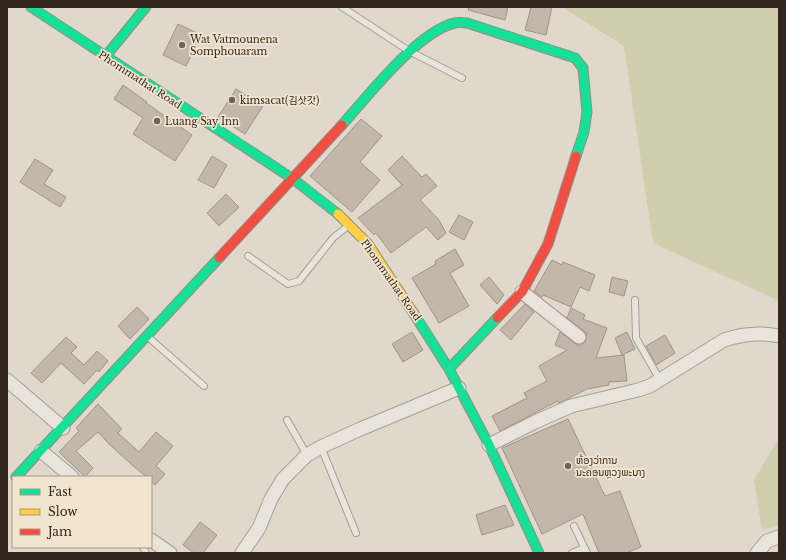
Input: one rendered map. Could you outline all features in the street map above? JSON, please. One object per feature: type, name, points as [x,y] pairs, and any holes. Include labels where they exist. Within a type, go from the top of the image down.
[{"type":"street","name":"Phommathat Road","points":[[31,7],[293,179],[340,216],[368,244],[399,289],[449,369],[489,445],[539,553]]},
{"type":"street","points":[[105,57],[146,7]]},
{"type":"street","points":[[17,476],[293,179],[409,51],[445,26],[455,23],[467,23],[575,58],[583,68],[587,93],[587,112],[584,132],[548,244],[522,292],[449,369]]},
{"type":"street","points":[[522,292],[579,337]]},
{"type":"street","points":[[489,445],[571,406],[650,386],[724,340],[735,336],[750,334],[779,336]]},
{"type":"street","points":[[7,380],[63,428]]},
{"type":"street","points":[[242,553],[259,528],[271,498],[283,479],[307,455],[358,430],[459,388]]},
{"type":"street","points":[[41,451],[71,476]]},
{"type":"street","points":[[757,553],[767,541],[779,537]]},
{"type":"street","points":[[152,541],[170,553]]},
{"type":"lane","points":[[342,7],[409,51],[462,78]]},
{"type":"lane","points":[[248,256],[288,284],[295,283],[299,281],[334,238],[349,225]]},
{"type":"lane","points":[[635,300],[636,338],[660,380]]},
{"type":"lane","points":[[148,336],[204,386]]},
{"type":"lane","points":[[287,420],[307,455]]},
{"type":"lane","points":[[321,447],[356,533]]},
{"type":"lane","points":[[572,553],[586,551],[574,526]]},
{"type":"shaded area","points":[[562,7],[779,7],[779,301],[653,243],[624,46]]},
{"type":"shaded area","points":[[779,438],[779,525],[762,530],[754,480]]},
{"type":"building","points":[[469,7],[508,7],[505,20],[468,10]]},
{"type":"building","points":[[531,7],[552,7],[546,35],[525,30]]},
{"type":"building","name":"Wat Vatmounena Somphouaram","points":[[178,24],[201,35],[186,66],[163,55]]},
{"type":"building","points":[[123,85],[192,135],[175,161],[133,134],[143,118],[114,99]]},
{"type":"building","points":[[236,89],[263,106],[245,134],[218,117]]},
{"type":"building","points":[[361,119],[382,136],[360,162],[380,180],[352,212],[310,176]]},
{"type":"building","points":[[212,156],[227,165],[214,188],[198,180]]},
{"type":"building","points":[[402,156],[422,177],[426,174],[437,186],[420,200],[439,220],[446,233],[438,240],[426,227],[391,253],[376,233],[374,235],[358,218],[402,185],[388,170]]},
{"type":"building","points":[[35,159],[53,170],[44,184],[66,197],[60,207],[20,182]]},
{"type":"building","points":[[226,194],[239,207],[219,226],[207,213]]},
{"type":"building","points":[[459,215],[473,222],[464,240],[449,232]]},
{"type":"building","points":[[455,249],[464,265],[450,273],[469,306],[439,323],[412,278],[436,264],[435,261]]},
{"type":"building","points":[[552,260],[562,265],[563,262],[595,275],[589,291],[580,287],[571,307],[543,295],[542,297],[534,291]]},
{"type":"building","points":[[489,277],[504,295],[497,304],[480,285]]},
{"type":"building","points":[[612,277],[628,281],[624,296],[609,292]]},
{"type":"building","points":[[525,304],[534,312],[511,340],[500,330]]},
{"type":"building","points":[[137,307],[149,319],[130,339],[118,326]]},
{"type":"building","points":[[571,308],[585,315],[583,319],[607,328],[596,358],[624,355],[627,381],[609,382],[609,385],[587,389],[559,403],[558,401],[500,431],[492,416],[527,398],[524,393],[547,381],[539,366],[567,350],[555,345],[560,332],[577,345],[582,345],[585,342],[587,334],[567,318]]},
{"type":"building","points":[[412,332],[423,350],[403,362],[392,344]]},
{"type":"building","points":[[627,332],[635,349],[622,355],[615,338]]},
{"type":"building","points":[[665,335],[675,353],[656,365],[646,346]]},
{"type":"building","points":[[66,337],[77,347],[71,353],[84,365],[97,351],[108,361],[99,372],[97,370],[84,384],[61,363],[42,383],[31,373]]},
{"type":"building","points":[[98,404],[122,429],[118,433],[139,452],[156,432],[173,446],[156,466],[165,474],[155,485],[152,482],[152,476],[146,476],[132,465],[98,432],[76,451],[93,468],[86,476],[84,476],[59,452],[79,431],[76,428]]},
{"type":"building","points":[[568,419],[605,496],[620,491],[641,547],[626,553],[599,553],[583,514],[542,534],[502,448]]},
{"type":"building","points":[[505,505],[514,525],[482,535],[476,515]]},
{"type":"building","points":[[200,522],[217,535],[203,553],[194,553],[183,545]]},
{"type":"traffic: fast","points":[[31,7],[293,179],[338,214]]},
{"type":"traffic: fast","points":[[105,57],[146,7]]},
{"type":"traffic: fast","points":[[342,125],[394,66],[425,38],[455,23],[467,23],[575,58],[583,68],[587,112],[584,132],[576,156]]},
{"type":"traffic: fast","points":[[17,476],[219,258]]},
{"type":"traffic: fast","points":[[414,314],[449,369],[489,445],[539,553]]},
{"type":"traffic: fast","points":[[449,369],[497,318]]},
{"type":"traffic: slow","points":[[338,214],[368,244],[414,314]]},
{"type":"traffic: jam","points":[[219,258],[342,125]]},
{"type":"traffic: jam","points":[[497,318],[522,292],[548,244],[576,156]]},
{"type":"place","name":"Wat Vatmounena Somphouaram","points":[[182,45]]},
{"type":"place","name":"kimsacat(김삿갓)","points":[[232,100]]},
{"type":"place","name":"Luang Say Inn","points":[[157,121]]},
{"type":"place","name":"ຫ້ອງວ່າການ ນະຄອນຫຼວງພະບາງ","points":[[568,466]]}]
